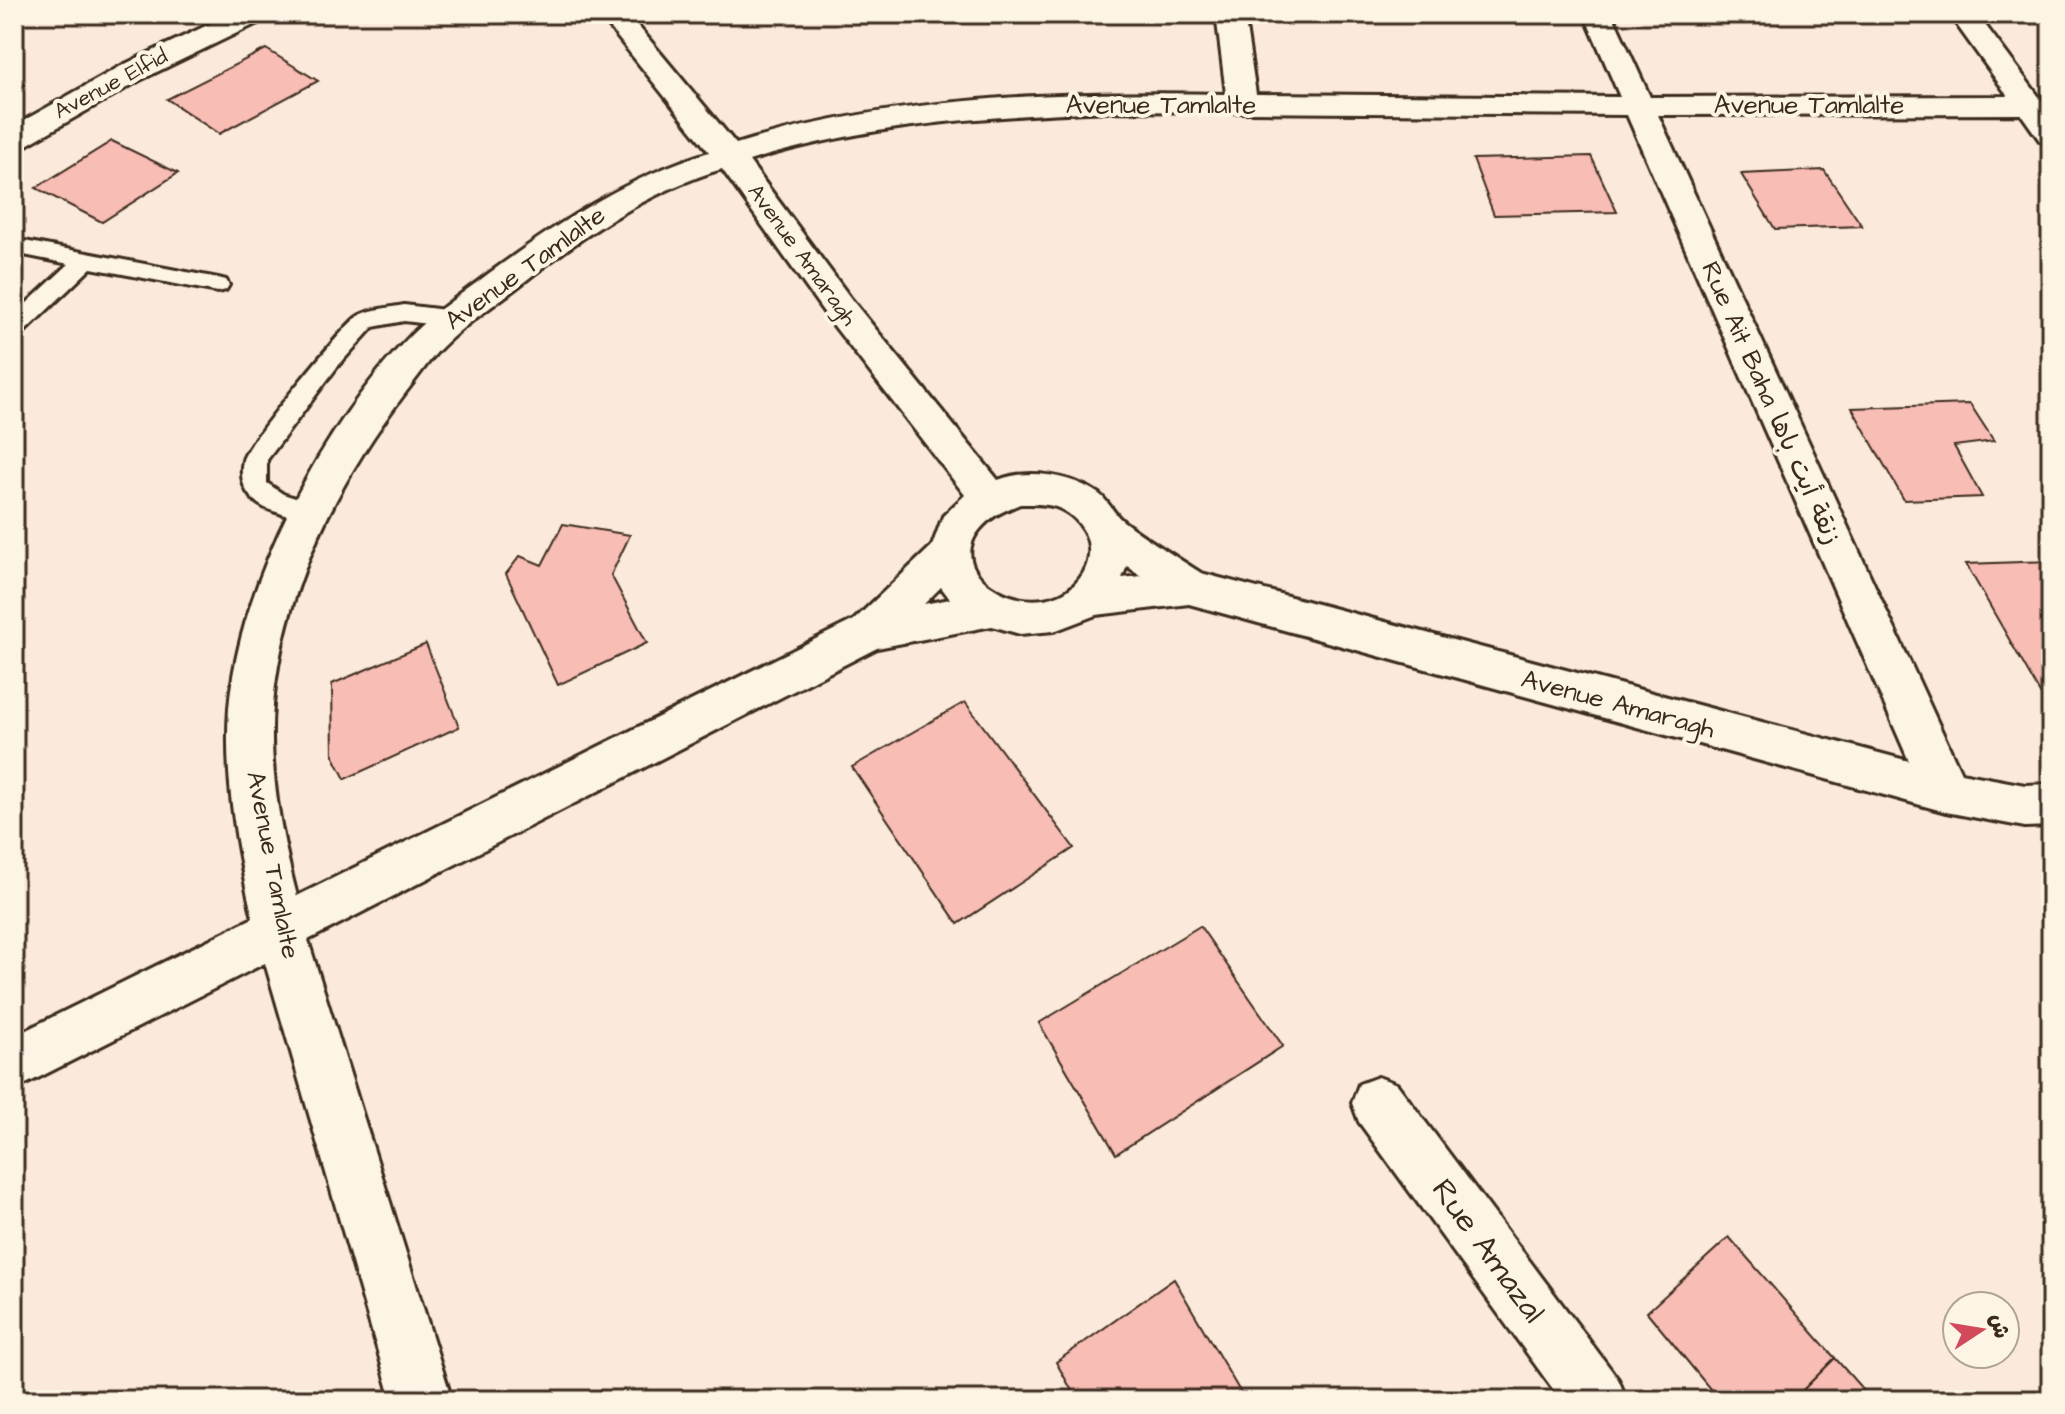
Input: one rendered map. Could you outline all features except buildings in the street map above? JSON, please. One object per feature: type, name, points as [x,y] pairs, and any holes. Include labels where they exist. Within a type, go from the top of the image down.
[{"type":"street","name":"Avenue Elfid","points":[[14,139],[59,111],[178,48],[254,14]]},
{"type":"street","name":"Avenue Amaragh","points":[[613,14],[729,156],[840,309],[989,497]]},
{"type":"street","points":[[1230,14],[1242,104]]},
{"type":"street","name":"Rue Ait Baha زنقة أيت باها","points":[[1598,14],[1946,791]]},
{"type":"street","points":[[1963,14],[2051,134]]},
{"type":"street","name":"Avenue Tamlalte","points":[[422,1400],[280,930],[254,790],[251,707],[262,641],[282,575],[337,458],[364,418],[431,336],[548,245],[601,210],[729,156],[798,135],[873,119],[960,108],[1242,104],[2029,105]]},
{"type":"street","points":[[1015,489],[1044,489],[1071,496],[1092,511],[1107,531],[1111,555],[1104,579],[1087,599],[1065,611],[1041,617],[1015,616],[991,609],[969,595],[955,576],[949,554],[952,537],[960,521],[989,497],[1015,489]]},
{"type":"street","name":"Avenue Amaragh","points":[[1107,531],[1189,587],[1946,791],[2025,806],[2051,805]]},
{"type":"street","points":[[869,632],[949,554]]},
{"type":"street","name":"Avenue Amaragh","points":[[1087,599],[1189,587]]},
{"type":"street","points":[[14,1064],[869,632],[991,609]]},
{"type":"street","name":"Rue Amazal","points":[[1378,1103],[1597,1400]]},
{"type":"lane","points":[[14,246],[218,285]]},
{"type":"lane","points":[[14,328],[86,260]]},
{"type":"lane","points":[[311,513],[274,501],[255,487],[255,458],[329,361],[366,321],[404,313],[454,319]]}]
